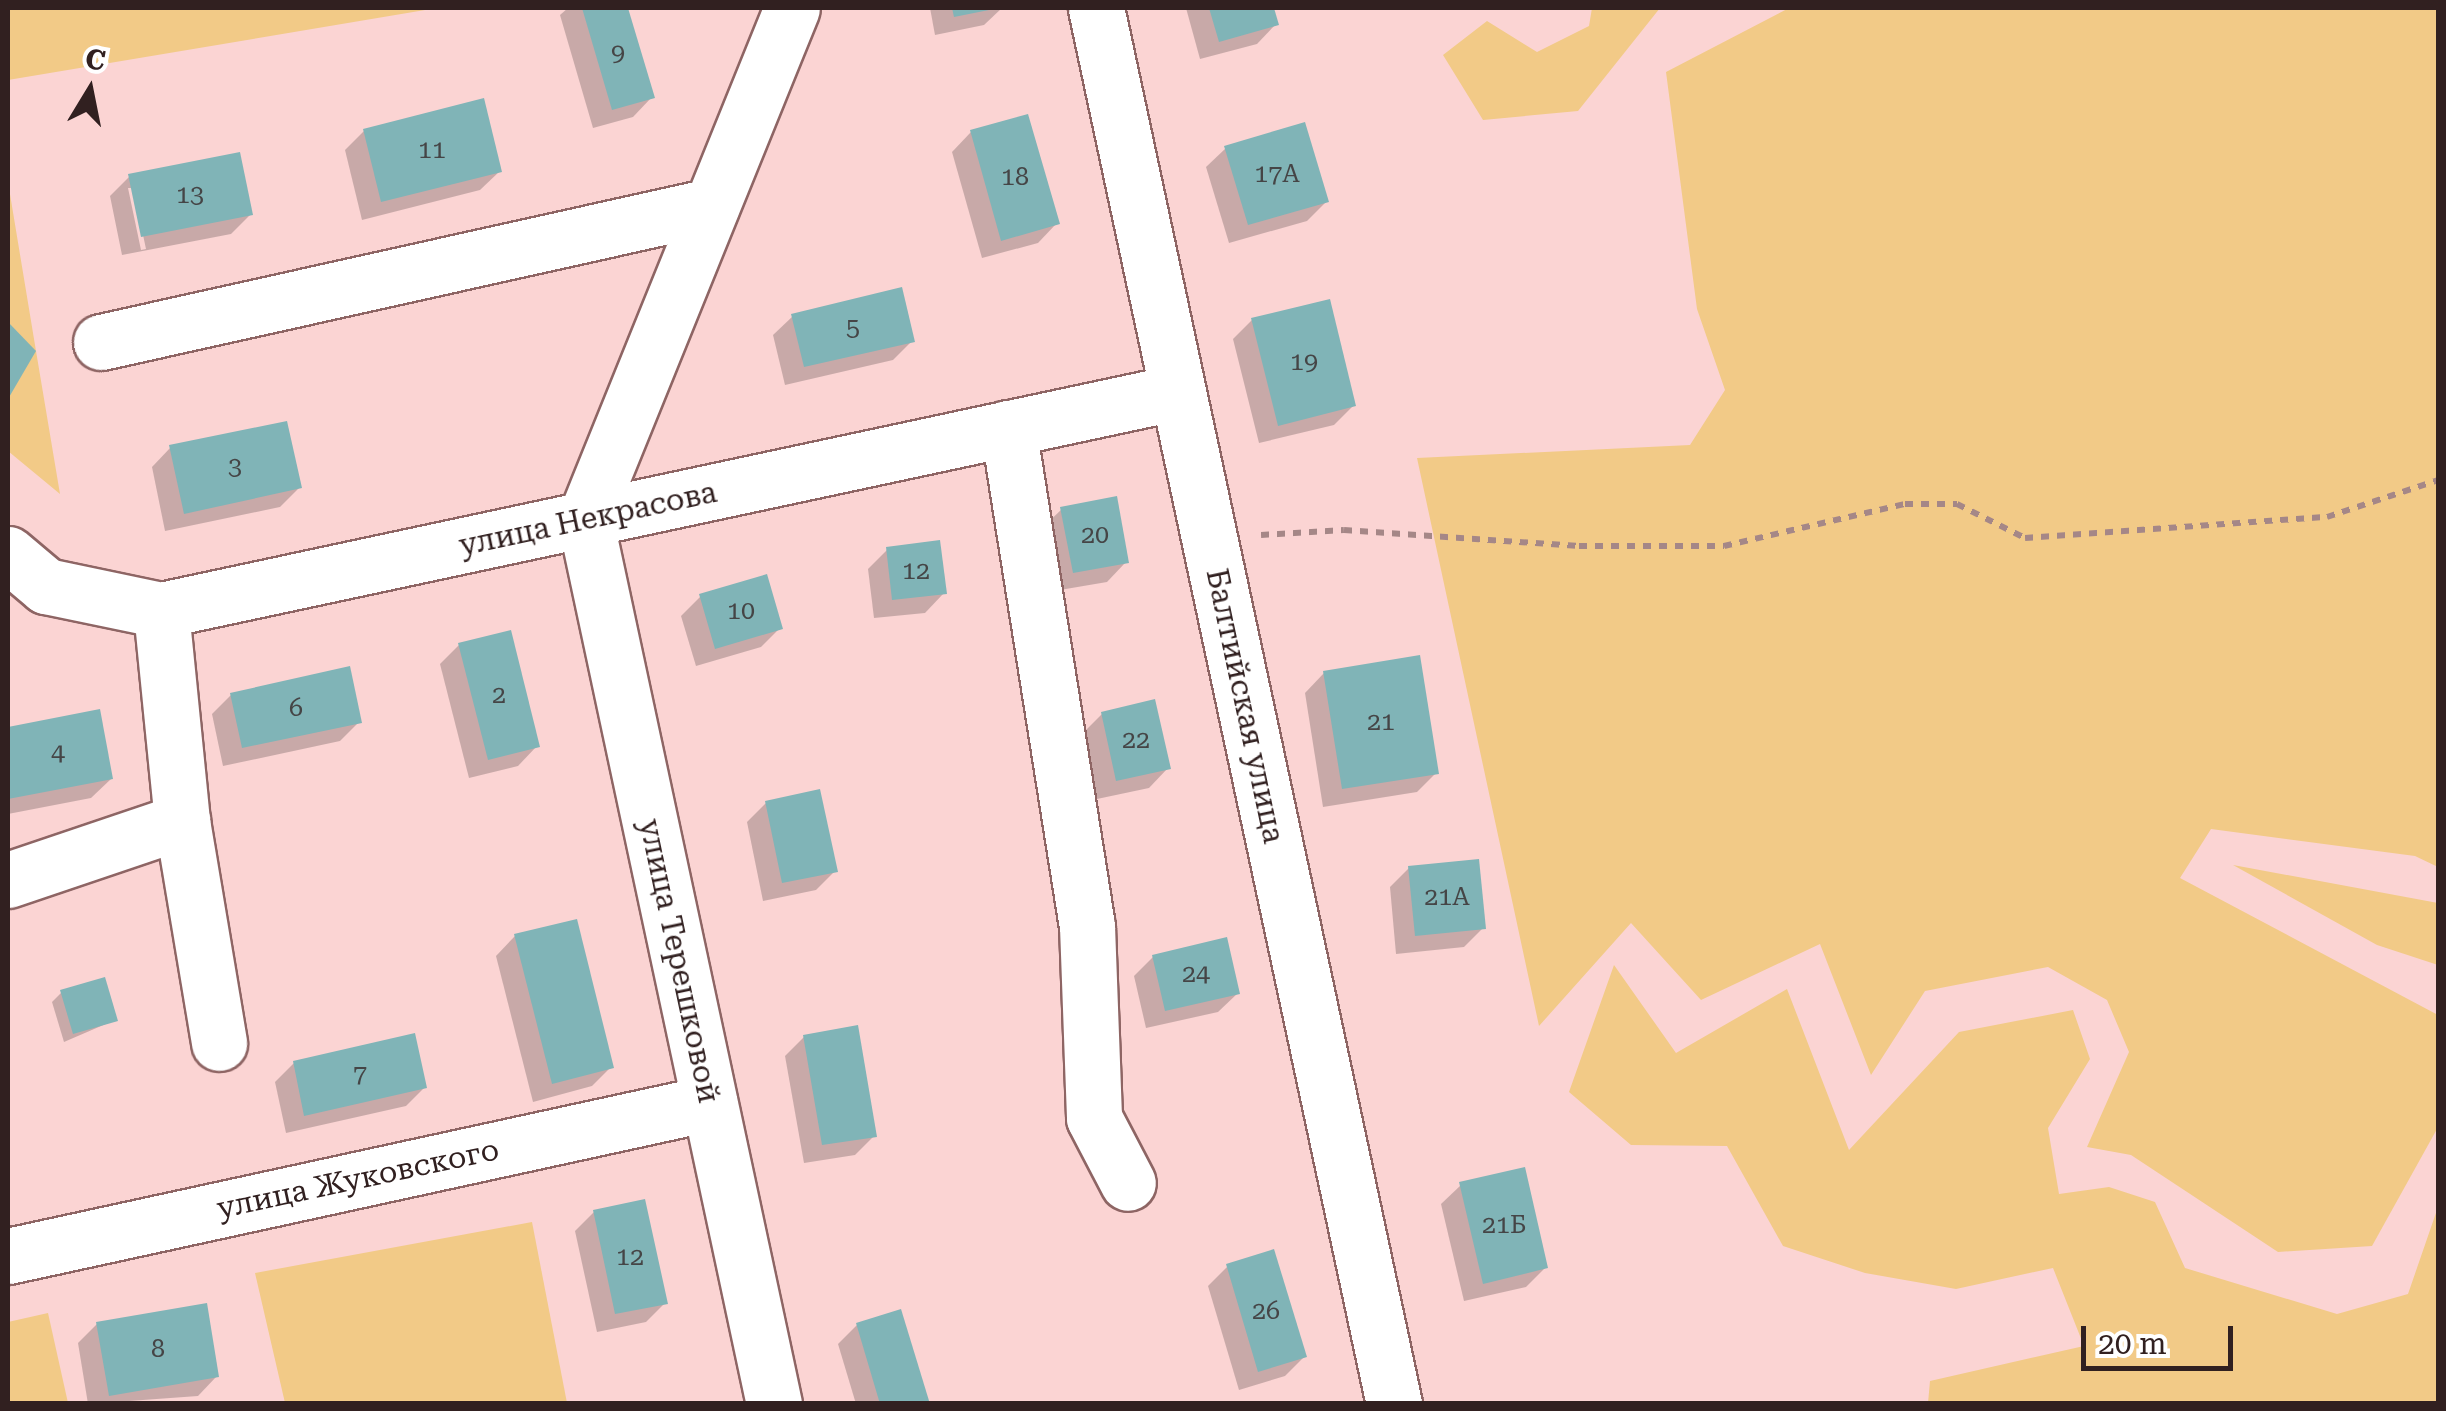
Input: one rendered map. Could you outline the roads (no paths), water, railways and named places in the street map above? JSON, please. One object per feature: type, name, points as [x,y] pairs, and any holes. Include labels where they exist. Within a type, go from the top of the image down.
[{"type":"street","points":[[585,519],[792,8]]},
{"type":"street","name":"Балтийская улица","points":[[1096,8],[1394,1404]]},
{"type":"street","points":[[101,342],[712,206]]},
{"type":"street","name":"улица Некрасова","points":[[8,554],[46,586],[160,610],[1178,392]]},
{"type":"street","points":[[1008,428],[1087,926],[1094,1118],[1128,1183]]},
{"type":"street","name":"улица Терешковой","points":[[585,519],[774,1404]]},
{"type":"street","points":[[160,610],[182,821],[219,1044]]},
{"type":"street","points":[[8,880],[182,821]]},
{"type":"street","name":"улица Жуковского","points":[[8,1256],[710,1103]]}]
